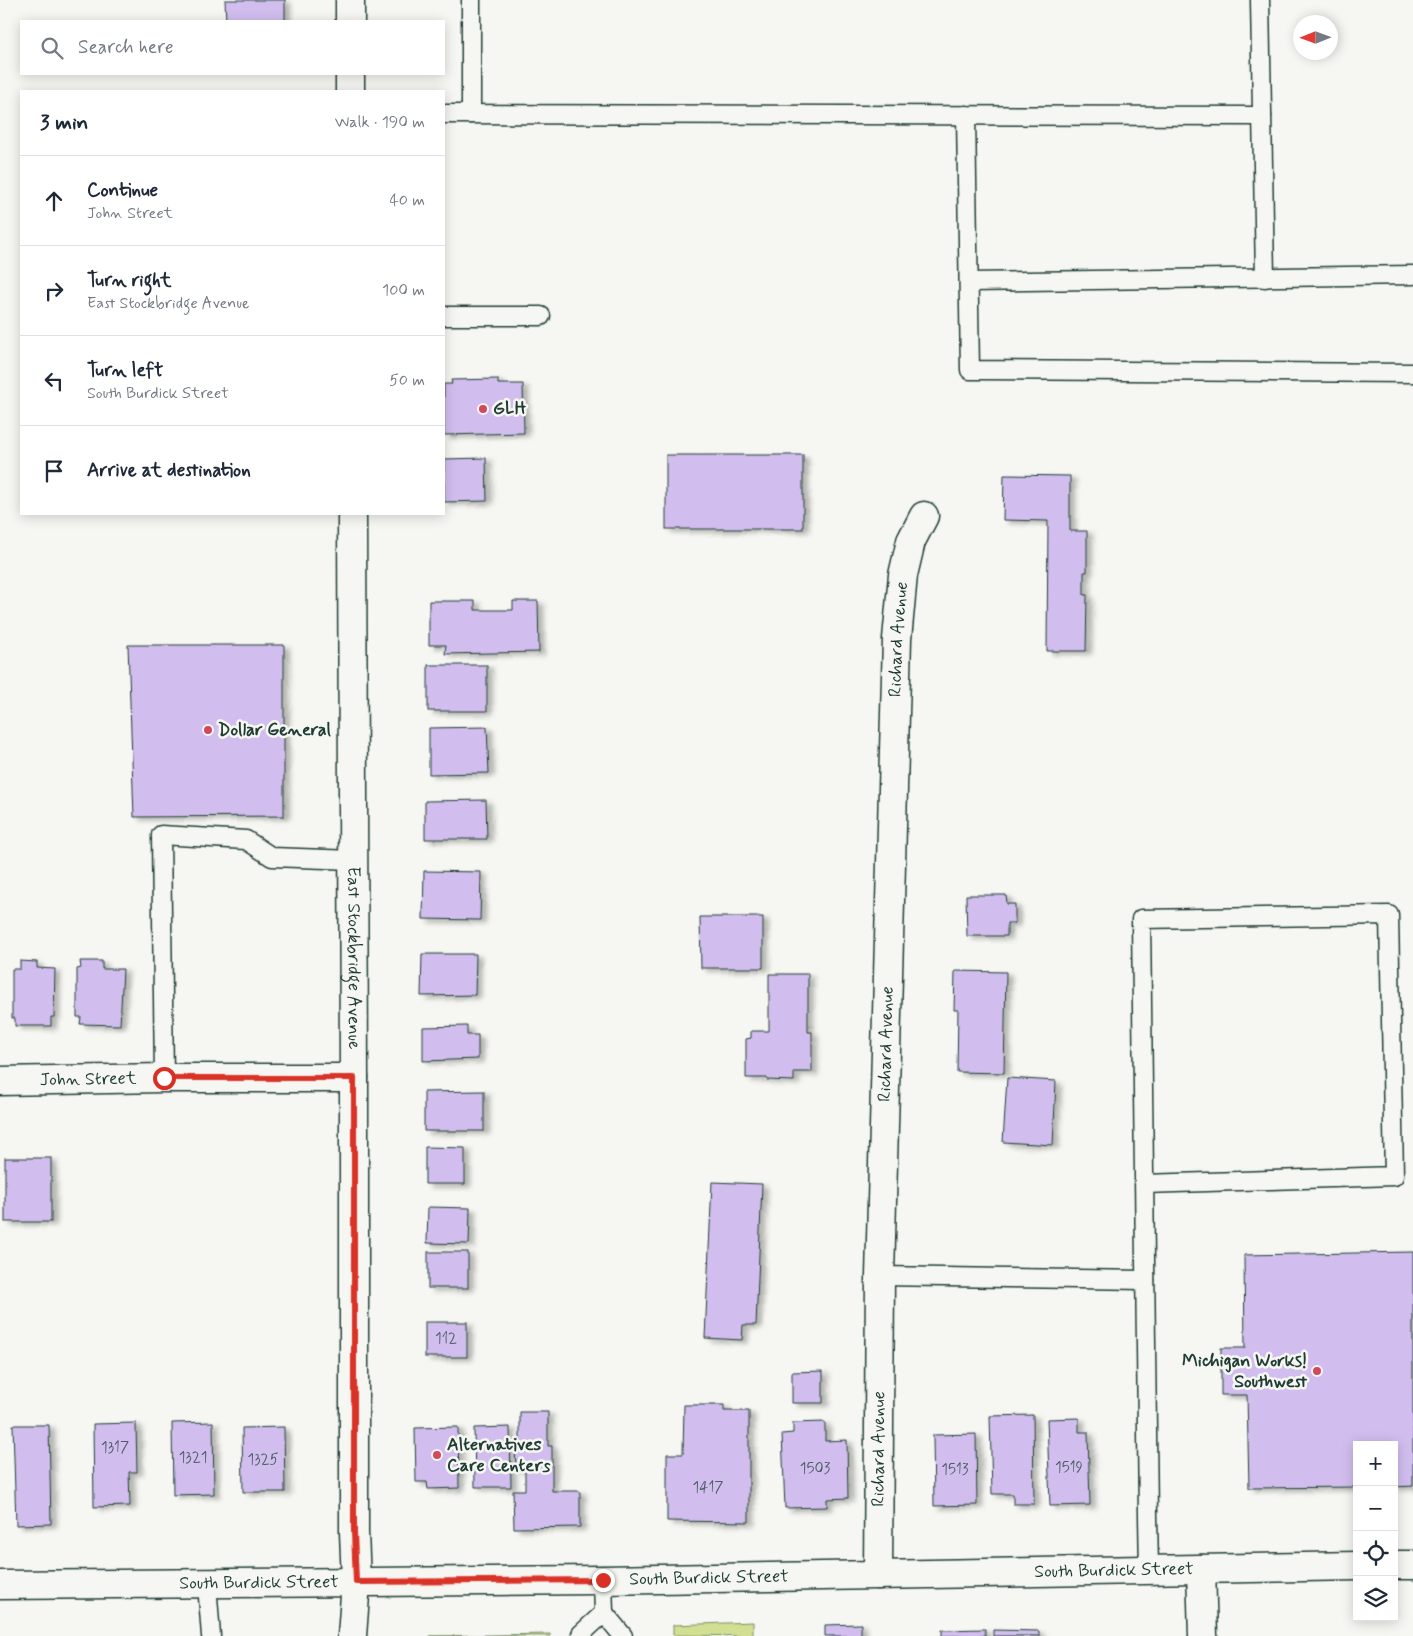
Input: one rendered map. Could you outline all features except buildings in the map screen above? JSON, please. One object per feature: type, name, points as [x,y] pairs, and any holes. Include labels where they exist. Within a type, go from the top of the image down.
[{"type":"street","points":[[350,0],[350,20]]},
{"type":"street","points":[[350,75],[350,90]]},
{"type":"street","name":"East Stockbridge Avenue","points":[[352,515],[354,1532],[356,1582],[352,1636]]},
{"type":"street","name":"Richard Avenue","points":[[878,1575],[880,1276],[897,639],[903,575],[911,540],[924,516]]},
{"type":"street","name":"John Street","points":[[0,1081],[164,1078],[354,1078]]},
{"type":"street","points":[[1398,1565],[1413,1565]]},
{"type":"street","name":"South Burdick Street","points":[[0,1585],[603,1580],[1353,1566]]},
{"type":"street","points":[[1201,1569],[1203,1636]]},
{"type":"lane","points":[[471,0],[471,114]]},
{"type":"lane","points":[[1260,0],[1265,278]]},
{"type":"lane","points":[[445,114],[1262,116]]},
{"type":"lane","points":[[966,115],[970,370],[1413,372]]},
{"type":"lane","points":[[969,282],[1413,275]]},
{"type":"lane","points":[[445,316],[541,316]]},
{"type":"lane","points":[[164,1078],[161,835],[246,840],[272,857],[353,860]]},
{"type":"lane","points":[[1144,1184],[1394,1176],[1389,915],[1141,920],[1145,1280],[1149,1570]]},
{"type":"lane","points":[[880,1276],[1145,1280]]},
{"type":"lane","points":[[603,1580],[604,1613],[624,1636]]},
{"type":"lane","points":[[207,1584],[211,1636]]},
{"type":"lane","points":[[581,1636],[604,1613]]},
{"type":"green space","points":[[753,1622],[753,1636],[673,1635],[673,1625]]},
{"type":"green space","points":[[550,1634],[550,1636],[430,1636]]},
{"type":"place","name":"GLH","points":[[483,409]]},
{"type":"place","name":"Dollar General","points":[[208,730]]},
{"type":"place","name":"Michigan Works! Southwest","points":[[1317,1371]]},
{"type":"place","name":"Alternatives Care Centers","points":[[437,1455]]},
{"type":"route","points":[[164,1078],[354,1078],[354,1532],[356,1582],[412,1580],[603,1580]]}]
